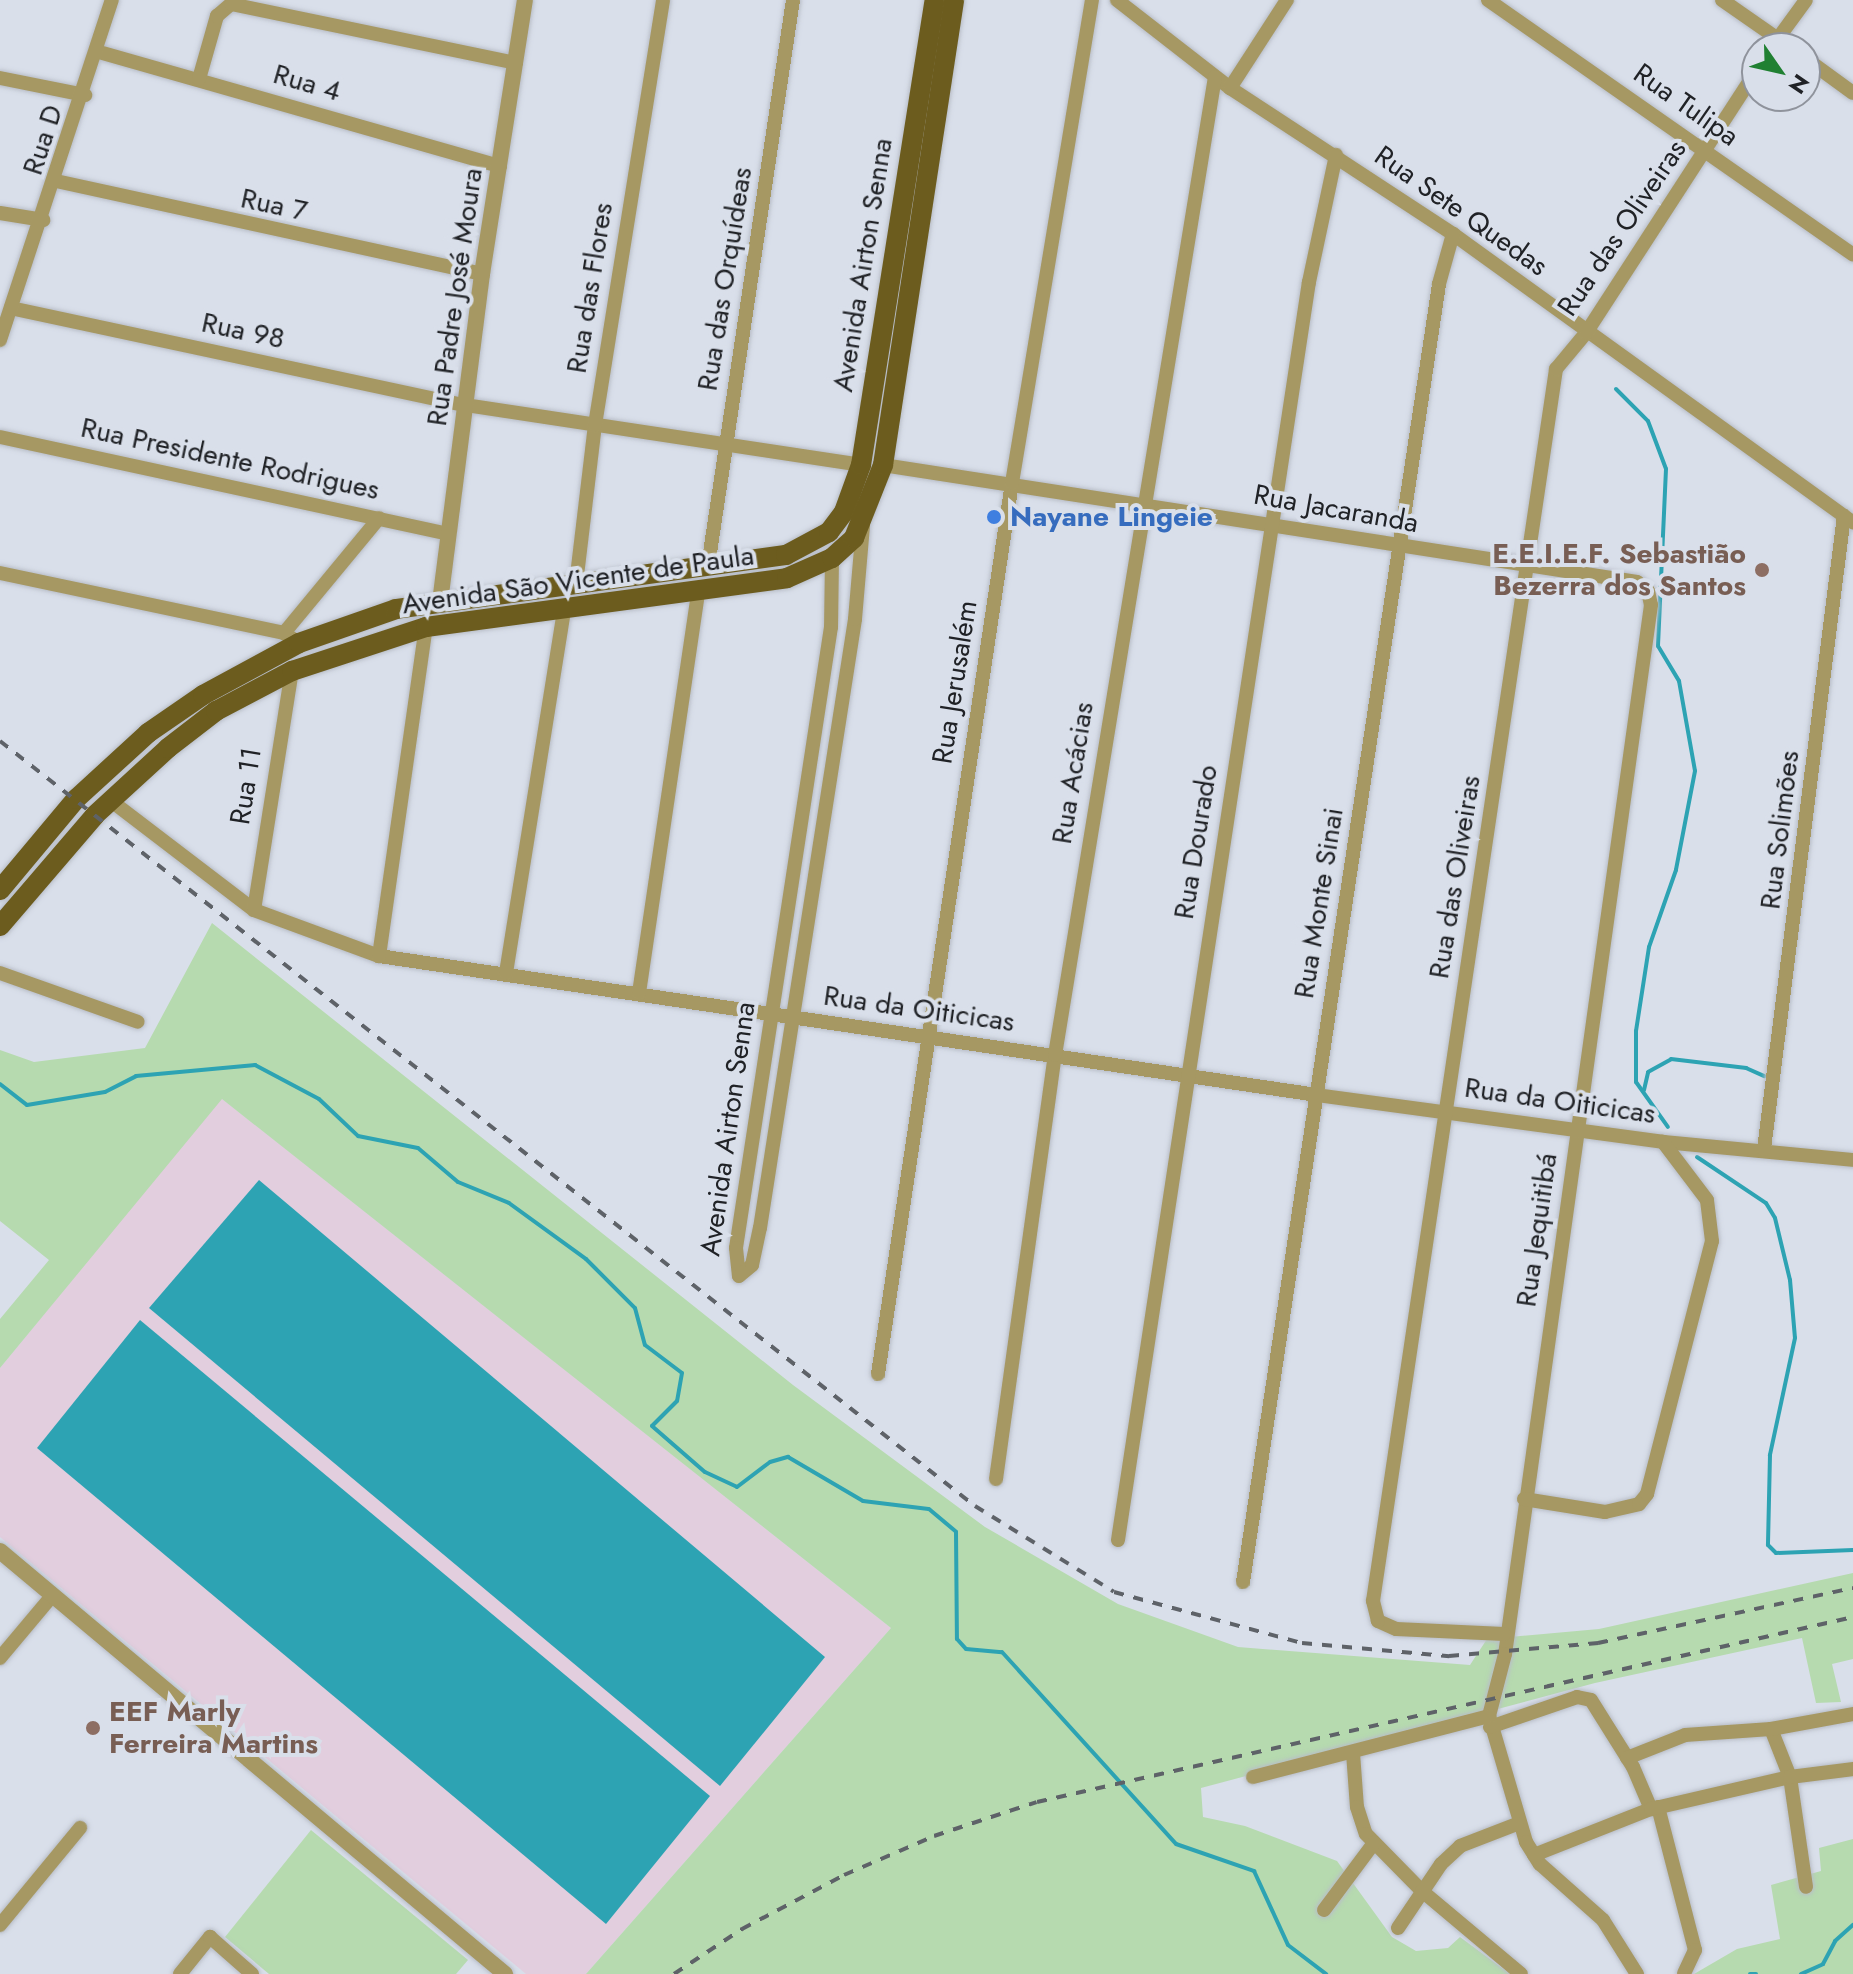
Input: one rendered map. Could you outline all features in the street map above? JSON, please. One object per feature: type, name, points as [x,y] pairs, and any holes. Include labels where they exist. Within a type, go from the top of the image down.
[{"type":"main road","name":"Avenida Airton Senna","points":[[832,558],[863,525],[883,465],[943,7]]},
{"type":"main road","name":"Avenida Airton Senna","points":[[829,532],[844,512],[861,465],[943,7]]},
{"type":"main road","name":"Avenida São Vicente de Paula","points":[[0,926],[110,800],[216,711],[292,671],[426,627],[564,610],[708,566],[786,555],[829,532]]},
{"type":"main road","name":"Avenida São Vicente de Paula","points":[[0,890],[76,799],[148,733],[291,638],[396,609],[576,584],[698,592],[787,578],[832,558]]},
{"type":"street","name":"Rua D","points":[[0,340],[85,95],[112,0]]},
{"type":"street","name":"Rua Padre José Moura","points":[[440,602],[482,274],[524,0]]},
{"type":"street","name":"Rua das Flores","points":[[576,584],[595,425],[663,0]]},
{"type":"street","name":"Rua das Orquídeas","points":[[708,566],[793,0]]},
{"type":"street","name":"Rua Jerusalém","points":[[878,1374],[1012,483],[1092,0]]},
{"type":"street","name":"Rua Sete Quedas","points":[[1117,0],[1230,88],[1453,234],[1586,333],[1849,519]]},
{"type":"street","points":[[1230,88],[1287,0]]},
{"type":"street","name":"Rua Tulipa","points":[[1488,0],[1706,149],[1853,255]]},
{"type":"street","points":[[1722,0],[1761,32]]},
{"type":"street","points":[[1782,32],[1806,0]]},
{"type":"street","points":[[199,79],[219,10],[225,4],[238,4],[516,63]]},
{"type":"street","name":"Rua 4","points":[[99,52],[500,166]]},
{"type":"street","points":[[1821,70],[1853,93]]},
{"type":"street","name":"Rua Acácias","points":[[996,1479],[1055,1055],[1141,506],[1215,77]]},
{"type":"street","points":[[0,78],[85,95]]},
{"type":"street","name":"Rua das Oliveiras","points":[[1504,1634],[1396,1629],[1374,1615],[1445,1112],[1556,369],[1562,355],[1586,333],[1741,95]]},
{"type":"street","name":"Rua Dourado","points":[[1118,1540],[1186,1075],[1309,282],[1336,155]]},
{"type":"street","name":"Rua 7","points":[[56,181],[482,274]]},
{"type":"street","points":[[0,213],[43,220]]},
{"type":"street","name":"Rua Monte Sinai","points":[[1243,1582],[1439,284],[1453,234]]},
{"type":"street","name":"Rua 98","points":[[11,308],[465,405]]},
{"type":"street","points":[[465,405],[861,465]]},
{"type":"street","name":"Rua Presidente Rodrigues","points":[[0,437],[448,534]]},
{"type":"street","name":"Rua Jacaranda","points":[[883,465],[1271,524],[1528,568],[1637,582]]},
{"type":"street","points":[[0,573],[291,638],[379,518]]},
{"type":"street","name":"Rua Solimões","points":[[1764,1149],[1849,519]]},
{"type":"street","name":"Avenida Airton Senna","points":[[832,558],[834,597],[807,798],[736,1248],[739,1276],[752,1265],[760,1228],[855,619],[863,525]]},
{"type":"street","name":"Rua Jequitibá","points":[[1490,1722],[1505,1654],[1504,1634],[1651,605],[1648,591],[1637,582]]},
{"type":"street","points":[[639,993],[698,592]]},
{"type":"street","points":[[506,973],[564,610]]},
{"type":"street","points":[[379,956],[426,627]]},
{"type":"street","name":"Rua 11","points":[[254,910],[292,671]]},
{"type":"street","points":[[807,798],[825,802]]},
{"type":"street","name":"Rua da Oiticicas","points":[[110,800],[254,910],[379,956],[1317,1095],[1578,1128],[1663,1142],[1764,1149],[1853,1160]]},
{"type":"street","points":[[0,973],[138,1022]]},
{"type":"street","points":[[1524,1499],[1605,1512],[1639,1504],[1647,1494],[1712,1241],[1707,1200],[1663,1142]]},
{"type":"street","points":[[0,1551],[505,1974]]},
{"type":"street","points":[[0,1658],[52,1596]]},
{"type":"street","points":[[1253,1777],[1584,1698],[1596,1706],[1654,1808],[1695,1950],[1684,1974]]},
{"type":"street","points":[[1627,1758],[1685,1735],[1771,1729],[1853,1714]]},
{"type":"street","points":[[1490,1722],[1517,1824],[1534,1855],[1603,1920],[1637,1974]]},
{"type":"street","points":[[1771,1729],[1790,1777],[1806,1887]]},
{"type":"street","points":[[1353,1753],[1361,1824],[1374,1843],[1422,1891],[1521,1974]]},
{"type":"street","points":[[1534,1855],[1654,1808],[1790,1777],[1853,1769]]},
{"type":"street","points":[[1398,1928],[1422,1891],[1460,1846],[1517,1824]]},
{"type":"street","points":[[0,1925],[80,1828]]},
{"type":"street","points":[[1324,1910],[1374,1843]]},
{"type":"street","points":[[180,1974],[210,1937],[252,1974]]},
{"type":"shaded area","points":[[221,1098],[891,1628],[586,1974],[526,1974],[0,1537],[0,1368]]},
{"type":"green space","points":[[212,923],[793,1385],[985,1527],[1118,1604],[1238,1647],[1470,1665],[1487,1639],[1599,1629],[1853,1573],[1853,1659],[1832,1664],[1841,1702],[1816,1703],[1802,1638],[1595,1683],[1201,1788],[1203,1817],[1245,1826],[1337,1861],[1392,1937],[1416,1951],[1448,1948],[1460,1937],[1510,1974],[586,1974],[891,1628],[222,1099],[0,1368],[0,1319],[49,1260],[0,1221],[0,1050],[34,1062],[145,1048]]},
{"type":"green space","points":[[311,1830],[468,1960],[456,1974],[269,1974],[225,1937]]},
{"type":"green space","points":[[1853,1839],[1853,1974],[1694,1974],[1737,1949],[1780,1939],[1771,1885],[1821,1871],[1819,1848]]},
{"type":"water","points":[[259,1180],[825,1657],[720,1786],[149,1308]]},
{"type":"water","points":[[140,1320],[710,1796],[606,1924],[37,1448]]},
{"type":"waterway","points":[[1616,389],[1648,421],[1666,469],[1658,646],[1679,681],[1695,771],[1676,870],[1649,947],[1636,1031],[1636,1082],[1668,1127]]},
{"type":"waterway","points":[[1644,1090],[1648,1072],[1671,1059],[1746,1068],[1764,1076]]},
{"type":"waterway","points":[[0,1084],[27,1105],[105,1092],[136,1076],[255,1065],[319,1099],[358,1136],[418,1148],[458,1182],[509,1203],[586,1259],[635,1308],[645,1345],[682,1373],[677,1401],[652,1426],[705,1472],[737,1487],[770,1462],[788,1457],[863,1501],[929,1509],[956,1532],[957,1639],[966,1649],[1002,1652],[1176,1844],[1254,1871],[1288,1945],[1326,1974]]},
{"type":"waterway","points":[[1697,1157],[1766,1203],[1775,1218],[1790,1280],[1795,1338],[1770,1455],[1768,1545],[1776,1553],[1853,1550]]},
{"type":"waterway","points":[[1801,1974],[1823,1964],[1835,1941],[1853,1925]]},
{"type":"waterway","points":[[1750,1974],[1756,1974]]},
{"type":"railway","points":[[0,741],[975,1506],[1114,1592],[1302,1643],[1449,1656],[1598,1643],[1853,1588]]},
{"type":"railway","points":[[674,1974],[742,1929],[844,1875],[934,1836],[1037,1802],[1853,1617]]},
{"type":"place","name":"Nayane Lingeie","points":[[994,517]]},
{"type":"place","name":"E.E.I.E.F. Sebastião Bezerra dos Santos","points":[[1762,570]]},
{"type":"place","name":"EEF Marly Ferreira Martins","points":[[93,1728]]}]
